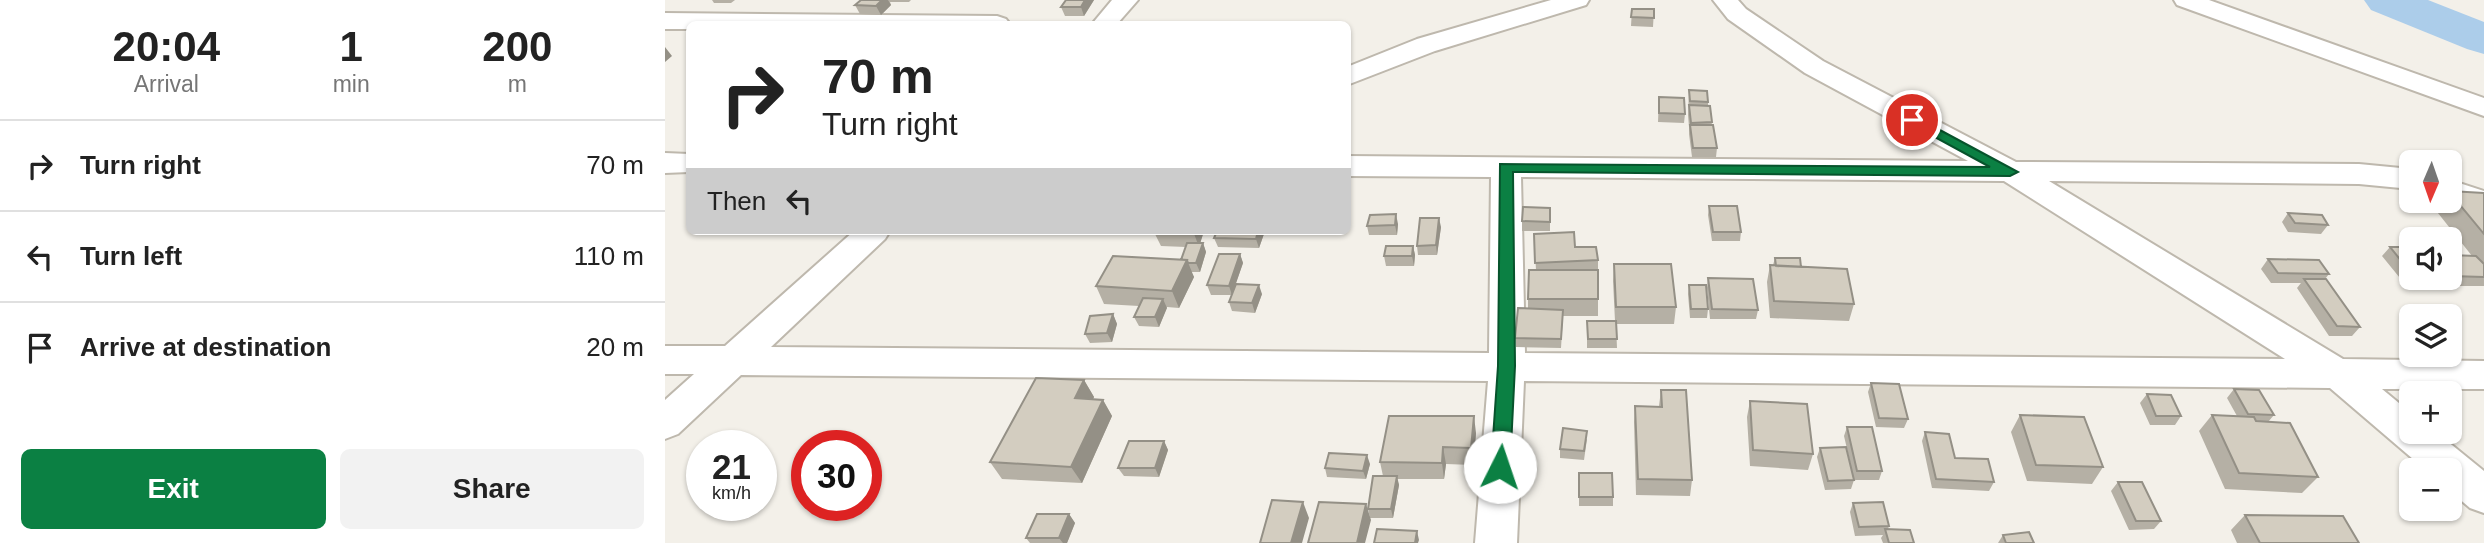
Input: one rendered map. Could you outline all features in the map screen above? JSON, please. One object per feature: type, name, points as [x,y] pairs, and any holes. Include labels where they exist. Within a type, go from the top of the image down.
[{"type":"street","points":[[1107,21],[1126,0]]},
{"type":"street","points":[[1351,75],[1426,45],[1577,0]]},
{"type":"street","points":[[1725,0],[1737,14],[1814,67],[2010,172],[2339,375],[2484,495]]},
{"type":"street","points":[[2186,0],[2484,108]]},
{"type":"street","points":[[665,22],[686,22]]},
{"type":"street","points":[[665,163],[686,163]]},
{"type":"street","points":[[1351,166],[2359,174],[2399,178]]},
{"type":"street","points":[[1496,543],[1507,366],[1506,167]]},
{"type":"street","points":[[2462,194],[2484,202]]},
{"type":"street","points":[[665,423],[870,235]]},
{"type":"street","points":[[665,360],[2339,375],[2484,374]]},
{"type":"building","points":[[861,0],[882,0],[876,6],[855,5]]},
{"type":"building","points":[[1066,0],[1085,0],[1081,7],[1061,7]]},
{"type":"building","points":[[1632,9],[1654,9],[1654,18],[1631,17]]},
{"type":"building","points":[[1689,90],[1707,91],[1708,102],[1690,101]]},
{"type":"building","points":[[1659,97],[1684,98],[1685,114],[1659,113]]},
{"type":"building","points":[[1689,105],[1710,106],[1712,122],[1691,123]]},
{"type":"building","points":[[1690,125],[1713,125],[1717,148],[1693,148]]},
{"type":"building","points":[[2462,192],[2484,193],[2484,234],[2462,207]]},
{"type":"building","points":[[1709,206],[1737,206],[1741,232],[1713,232]]},
{"type":"building","points":[[1523,207],[1550,208],[1550,222],[1522,221]]},
{"type":"building","points":[[2288,213],[2322,215],[2328,225],[2295,223]]},
{"type":"building","points":[[1396,214],[1395,225],[1367,226],[1370,215]]},
{"type":"building","points":[[1420,218],[1439,218],[1436,245],[1417,246]]},
{"type":"building","points":[[1574,232],[1575,247],[1596,247],[1598,260],[1535,263],[1534,234]]},
{"type":"building","points":[[1215,235],[1257,235],[1256,239],[1214,238]]},
{"type":"building","points":[[1187,243],[1203,243],[1196,263],[1181,260]]},
{"type":"building","points":[[1386,246],[1413,246],[1412,256],[1384,256]]},
{"type":"building","points":[[2390,247],[2399,247],[2399,258]]},
{"type":"building","points":[[1219,254],[1240,254],[1229,286],[1207,285]]},
{"type":"building","points":[[2462,255],[2476,256],[2484,264],[2484,277],[2462,276]]},
{"type":"building","points":[[1113,256],[1187,260],[1172,291],[1096,286]]},
{"type":"building","points":[[1775,258],[1800,258],[1801,267],[1776,266]]},
{"type":"building","points":[[2268,259],[2319,260],[2329,274],[2278,273]]},
{"type":"building","points":[[1614,264],[1671,264],[1676,307],[1616,307]]},
{"type":"building","points":[[1770,265],[1847,269],[1854,304],[1774,301]]},
{"type":"building","points":[[1529,270],[1598,270],[1598,299],[1528,299]]},
{"type":"building","points":[[1708,278],[1753,279],[1758,310],[1712,309]]},
{"type":"building","points":[[2304,279],[2326,279],[2360,327],[2337,326]]},
{"type":"building","points":[[1236,284],[1259,285],[1252,303],[1229,302]]},
{"type":"building","points":[[1689,285],[1706,285],[1708,309],[1691,309]]},
{"type":"building","points":[[1143,298],[1163,299],[1155,317],[1134,317]]},
{"type":"building","points":[[1518,308],[1563,310],[1561,339],[1515,338]]},
{"type":"building","points":[[1113,314],[1107,333],[1085,334],[1090,316]]},
{"type":"building","points":[[1587,321],[1616,321],[1617,339],[1588,339]]},
{"type":"building","points":[[1036,378],[1084,380],[1075,398],[1103,400],[1071,467],[990,462]]},
{"type":"building","points":[[1871,383],[1899,384],[1908,419],[1879,418]]},
{"type":"building","points":[[2234,389],[2259,390],[2274,415],[2248,414]]},
{"type":"building","points":[[1661,390],[1686,390],[1692,480],[1638,479],[1635,406],[1662,407]]},
{"type":"building","points":[[2147,394],[2171,395],[2181,416],[2156,416]]},
{"type":"building","points":[[1750,401],[1807,404],[1813,454],[1753,450]]},
{"type":"building","points":[[2020,415],[2084,417],[2103,467],[2036,465]]},
{"type":"building","points":[[2212,415],[2254,417],[2256,421],[2290,423],[2318,477],[2239,473]]},
{"type":"building","points":[[1389,416],[1474,416],[1471,448],[1443,447],[1442,463],[1380,462]]},
{"type":"building","points":[[1847,427],[1872,427],[1882,471],[1857,471]]},
{"type":"building","points":[[1563,428],[1587,431],[1584,451],[1560,449]]},
{"type":"building","points":[[1925,432],[1949,434],[1955,458],[1988,459],[1994,482],[1936,479]]},
{"type":"building","points":[[1129,441],[1164,441],[1155,468],[1118,468]]},
{"type":"building","points":[[1846,447],[1854,480],[1828,481],[1820,448]]},
{"type":"building","points":[[1329,453],[1367,455],[1363,471],[1325,468]]},
{"type":"building","points":[[1579,473],[1612,473],[1613,497],[1579,497]]},
{"type":"building","points":[[1373,476],[1397,476],[1391,509],[1368,509]]},
{"type":"building","points":[[2118,482],[2142,482],[2161,521],[2136,521]]},
{"type":"building","points":[[1272,500],[1303,502],[1291,543],[1260,543]]},
{"type":"building","points":[[1319,502],[1366,504],[1357,543],[1308,543]]},
{"type":"building","points":[[1883,502],[1889,526],[1859,527],[1853,503]]},
{"type":"building","points":[[1037,514],[1069,514],[1059,538],[1026,538]]},
{"type":"building","points":[[2245,515],[2343,516],[2359,543],[2260,543]]},
{"type":"building","points":[[1377,529],[1417,531],[1415,543],[1374,543]]},
{"type":"building","points":[[1885,529],[1910,530],[1914,543],[1889,543]]},
{"type":"building","points":[[2029,532],[2034,543],[2006,543],[2003,535]]},
{"type":"waterway","points":[[2387,0],[2484,39]]},
{"type":"route","points":[[1500,467],[1507,366],[1506,167],[2010,172],[1912,120]]}]
